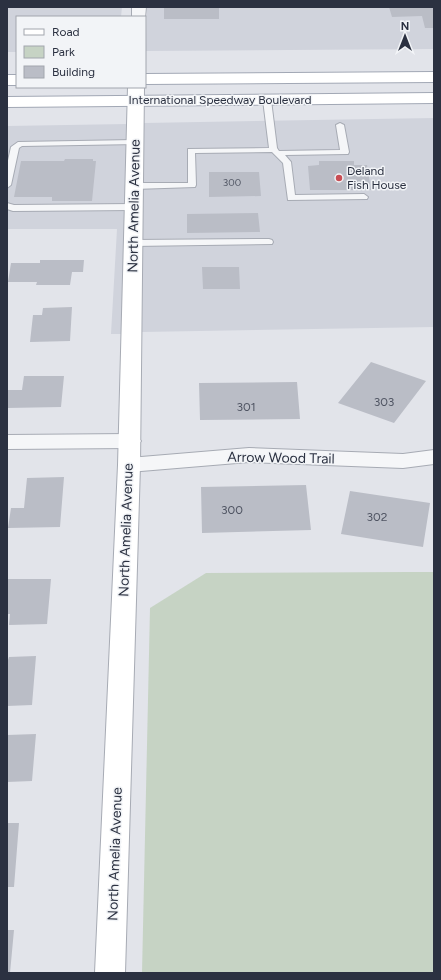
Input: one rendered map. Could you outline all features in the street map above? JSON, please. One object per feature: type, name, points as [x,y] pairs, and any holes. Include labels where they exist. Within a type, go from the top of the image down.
[{"type":"main road","name":"International Speedway Boulevard","points":[[146,79],[434,77]]},
{"type":"main road","name":"International Speedway Boulevard","points":[[7,102],[136,94],[267,100],[434,98]]},
{"type":"main road","name":"North Amelia Avenue","points":[[110,973],[130,441],[136,94]]},
{"type":"street","points":[[7,442],[130,441]]},
{"type":"street","name":"Arrow Wood Trail","points":[[129,465],[249,455],[403,461],[434,457]]},
{"type":"lane","points":[[267,100],[275,151],[287,162],[291,198],[364,197]]},
{"type":"lane","points":[[10,207],[134,197],[192,185],[191,151],[345,152],[340,125]]},
{"type":"lane","points":[[7,185],[15,147],[21,144],[135,142]]},
{"type":"lane","points":[[134,243],[269,242]]},
{"type":"shaded area","points":[[7,7],[122,7],[121,16],[16,16],[16,52],[7,52]]},
{"type":"shaded area","points":[[147,7],[434,7],[434,49],[146,51]]},
{"type":"shaded area","points":[[434,118],[434,327],[142,332],[144,123]]},
{"type":"shaded area","points":[[127,124],[121,334],[111,334],[117,229],[7,229],[7,126]]},
{"type":"green space","points":[[434,572],[434,973],[142,973],[150,608],[206,573]]},
{"type":"building","points":[[164,7],[219,7],[219,19],[164,19]]},
{"type":"building","points":[[389,7],[434,7],[434,28],[425,28],[422,16],[392,17]]},
{"type":"building","points":[[65,159],[93,159],[93,161],[96,161],[92,201],[52,201],[52,197],[14,197],[21,161],[64,161]]},
{"type":"building","name":"Deland Fish House","points":[[319,161],[354,161],[354,165],[367,165],[371,190],[310,190],[308,166],[319,165]]},
{"type":"building","points":[[209,172],[259,172],[261,196],[209,197]]},
{"type":"building","points":[[258,213],[260,232],[187,233],[187,214]]},
{"type":"building","points":[[40,260],[84,260],[83,272],[72,272],[70,285],[36,285],[37,282],[8,282],[11,263],[40,263]]},
{"type":"building","points":[[202,267],[239,267],[240,289],[203,289]]},
{"type":"building","points":[[72,307],[70,341],[30,342],[33,315],[42,315],[43,308]]},
{"type":"building","points":[[371,362],[426,381],[394,423],[338,403]]},
{"type":"building","points":[[24,376],[64,376],[61,407],[7,408],[7,390],[22,390]]},
{"type":"building","points":[[297,382],[300,419],[200,420],[199,383]]},
{"type":"building","points":[[64,477],[60,527],[8,528],[11,508],[24,508],[27,478]]},
{"type":"building","points":[[306,485],[311,530],[202,533],[201,487]]},
{"type":"building","points":[[350,491],[430,503],[423,547],[341,534]]},
{"type":"building","points":[[7,579],[51,579],[47,624],[9,625],[10,614],[7,614]]},
{"type":"building","points":[[36,656],[32,705],[7,706],[7,663],[9,657]]},
{"type":"building","points":[[36,734],[32,781],[7,782],[7,735]]},
{"type":"building","points":[[7,823],[19,823],[14,887],[7,887]]},
{"type":"building","points":[[7,930],[14,930],[10,973],[7,973]]},
{"type":"place","name":"Deland Fish House","points":[[339,178]]}]
